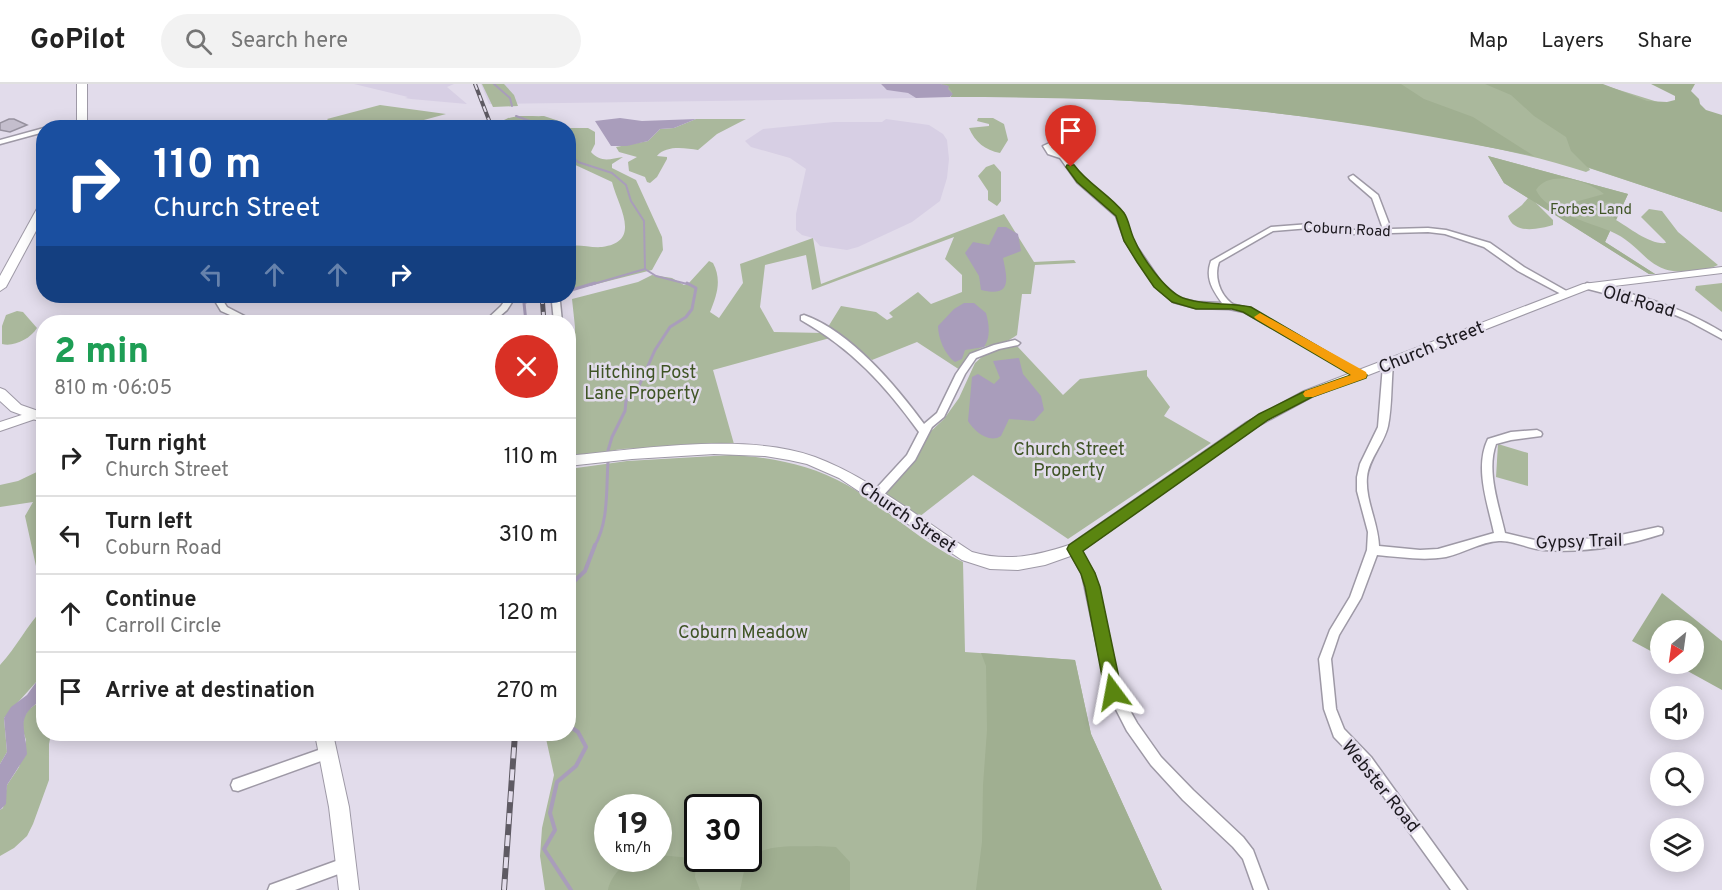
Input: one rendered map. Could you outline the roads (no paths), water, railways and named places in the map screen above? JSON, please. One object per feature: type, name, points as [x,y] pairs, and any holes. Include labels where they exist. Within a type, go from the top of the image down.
[{"type":"main road","points":[[82,84],[82,120]]},
{"type":"main road","points":[[0,287],[36,220]]},
{"type":"main road","points":[[0,393],[16,408],[36,415]]},
{"type":"main road","points":[[325,743],[339,807],[349,890]]},
{"type":"street","points":[[3,141],[36,134]]},
{"type":"street","points":[[1064,156],[1080,180],[1120,215],[1129,241],[1158,284],[1176,300],[1196,305],[1229,306],[1247,310],[1361,375]]},
{"type":"street","points":[[1353,177],[1375,197],[1388,232]]},
{"type":"street","name":"Coburn Road","points":[[1229,306],[1213,282],[1211,271],[1215,261],[1271,229],[1310,226],[1354,232],[1428,230],[1464,237],[1487,245],[1521,270],[1566,293]]},
{"type":"street","name":"Church Street","points":[[576,460],[686,450],[765,451],[800,458],[828,467],[877,495],[955,550],[978,560],[1017,564],[1046,559],[1074,549],[1264,417],[1300,398],[1587,286],[1722,270]]},
{"type":"street","name":"Old Road","points":[[1587,286],[1662,304],[1683,313],[1722,336]]},
{"type":"street","points":[[220,303],[224,309],[237,315]]},
{"type":"street","points":[[496,315],[507,303]]},
{"type":"street","points":[[804,318],[832,332],[877,371],[894,389],[924,432]]},
{"type":"street","points":[[877,495],[911,457],[928,425],[940,416],[974,356],[1016,343]]},
{"type":"street","name":"Webster Road","points":[[1388,365],[1383,427],[1362,477],[1362,491],[1374,532],[1373,550],[1356,598],[1334,634],[1325,659],[1330,709],[1339,733],[1366,761],[1460,890]]},
{"type":"street","points":[[0,425],[16,408]]},
{"type":"street","points":[[0,425],[36,417]]},
{"type":"street","points":[[1500,537],[1489,475],[1488,448],[1492,442],[1511,436],[1537,434]]},
{"type":"street","name":"Gypsy Trail","points":[[1373,550],[1426,555],[1449,552],[1470,543],[1500,537],[1542,546],[1633,538],[1658,531]]},
{"type":"street","points":[[1074,549],[1088,573],[1092,587],[1113,692],[1131,727],[1156,761],[1238,842],[1248,855],[1261,890]]},
{"type":"street","points":[[238,785],[325,743]]},
{"type":"street","points":[[275,890],[347,864]]},
{"type":"waterway","points":[[494,84],[510,98],[512,106]]},
{"type":"waterway","points":[[516,116],[527,120]]},
{"type":"waterway","points":[[576,160],[612,173],[626,185],[631,201],[644,221],[645,269]]},
{"type":"waterway","points":[[590,285],[645,269]]},
{"type":"waterway","points":[[645,269],[656,276],[690,285]]},
{"type":"waterway","points":[[576,289],[595,283]]},
{"type":"waterway","points":[[607,454],[612,437],[625,411],[626,401],[639,386],[655,350],[670,327],[686,317],[692,309],[696,288],[690,285]]},
{"type":"waterway","points":[[524,303],[525,315]]},
{"type":"waterway","points":[[595,545],[604,517],[608,462]]},
{"type":"waterway","points":[[576,579],[585,571],[595,545]]},
{"type":"waterway","points":[[571,890],[544,849],[555,830],[550,813],[557,782],[576,766],[586,747],[576,731]]},
{"type":"railway","points":[[475,84],[489,120]]},
{"type":"railway","points":[[543,303],[543,315]]},
{"type":"railway","points":[[504,890],[515,741]]},
{"type":"park label","name":"Forbes Land","points":[[1591,209]]},
{"type":"park label","name":"Hitching Post Lane Property","points":[[642,382]]},
{"type":"park label","name":"Church Street Property","points":[[1069,460]]},
{"type":"park label","name":"Coburn Meadow","points":[[743,632]]}]
